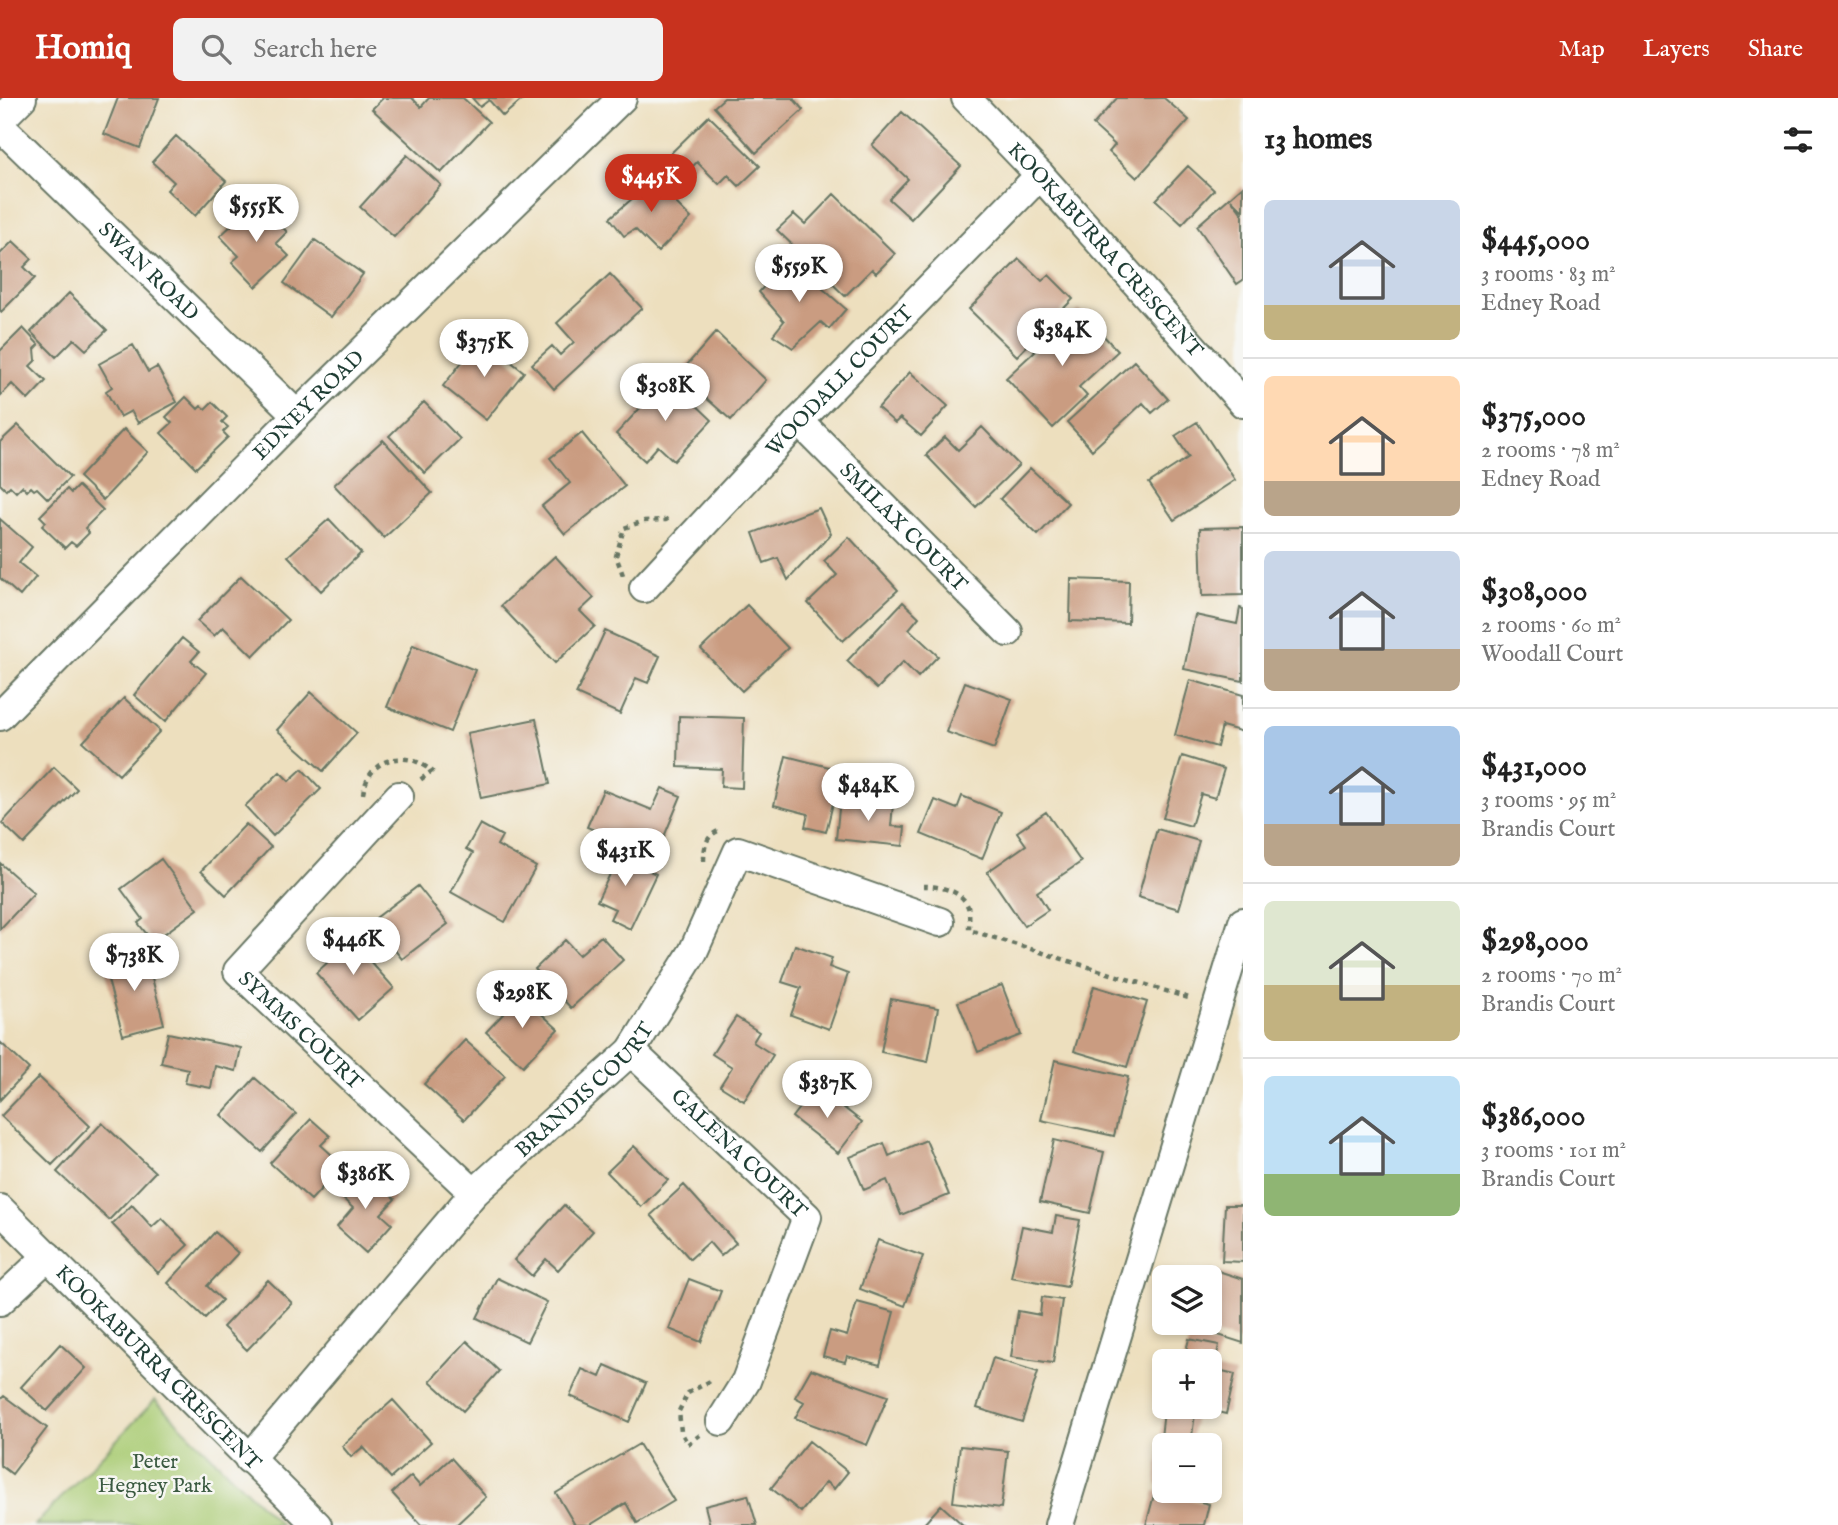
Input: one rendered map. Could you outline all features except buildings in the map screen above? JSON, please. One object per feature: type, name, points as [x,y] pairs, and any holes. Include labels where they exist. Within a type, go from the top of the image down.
[{"type":"street","points":[[0,120],[22,98]]},
{"type":"street","name":"EDNEY ROAD","points":[[6,699],[622,98]]},
{"type":"street","name":"KOOKABURRA CRESCENT","points":[[966,98],[1040,176],[1243,403]]},
{"type":"street","name":"SWAN ROAD","points":[[0,126],[297,415]]},
{"type":"street","name":"WOODALL COURT","points":[[644,588],[799,421],[1040,176]]},
{"type":"street","name":"SMILAX COURT","points":[[799,421],[1009,632]]},
{"type":"street","name":"SYMMS COURT","points":[[399,796],[238,971],[474,1193]]},
{"type":"street","name":"BRANDIS COURT","points":[[249,1458],[474,1193],[631,1051],[693,952],[737,851],[940,922]]},
{"type":"street","points":[[1059,1525],[1243,922]]},
{"type":"street","name":"GALENA COURT","points":[[631,1051],[807,1217],[746,1381],[721,1421]]},
{"type":"street","name":"KOOKABURRA CRESCENT","points":[[0,1209],[317,1525]]},
{"type":"street","points":[[0,1301],[48,1256]]},
{"type":"path","points":[[363,797],[365,781],[375,767],[395,759],[413,761],[432,771],[399,796]]},
{"type":"path","points":[[704,870],[704,845],[712,833],[732,826]]},
{"type":"path","points":[[915,887],[934,886],[960,895],[968,908],[969,930],[1217,1006]]},
{"type":"path","points":[[716,1378],[688,1393],[679,1411],[681,1432],[688,1444],[721,1421]]},
{"type":"green space","name":"Peter Hegney Park","points":[[155,1400],[281,1525],[35,1525]]}]
